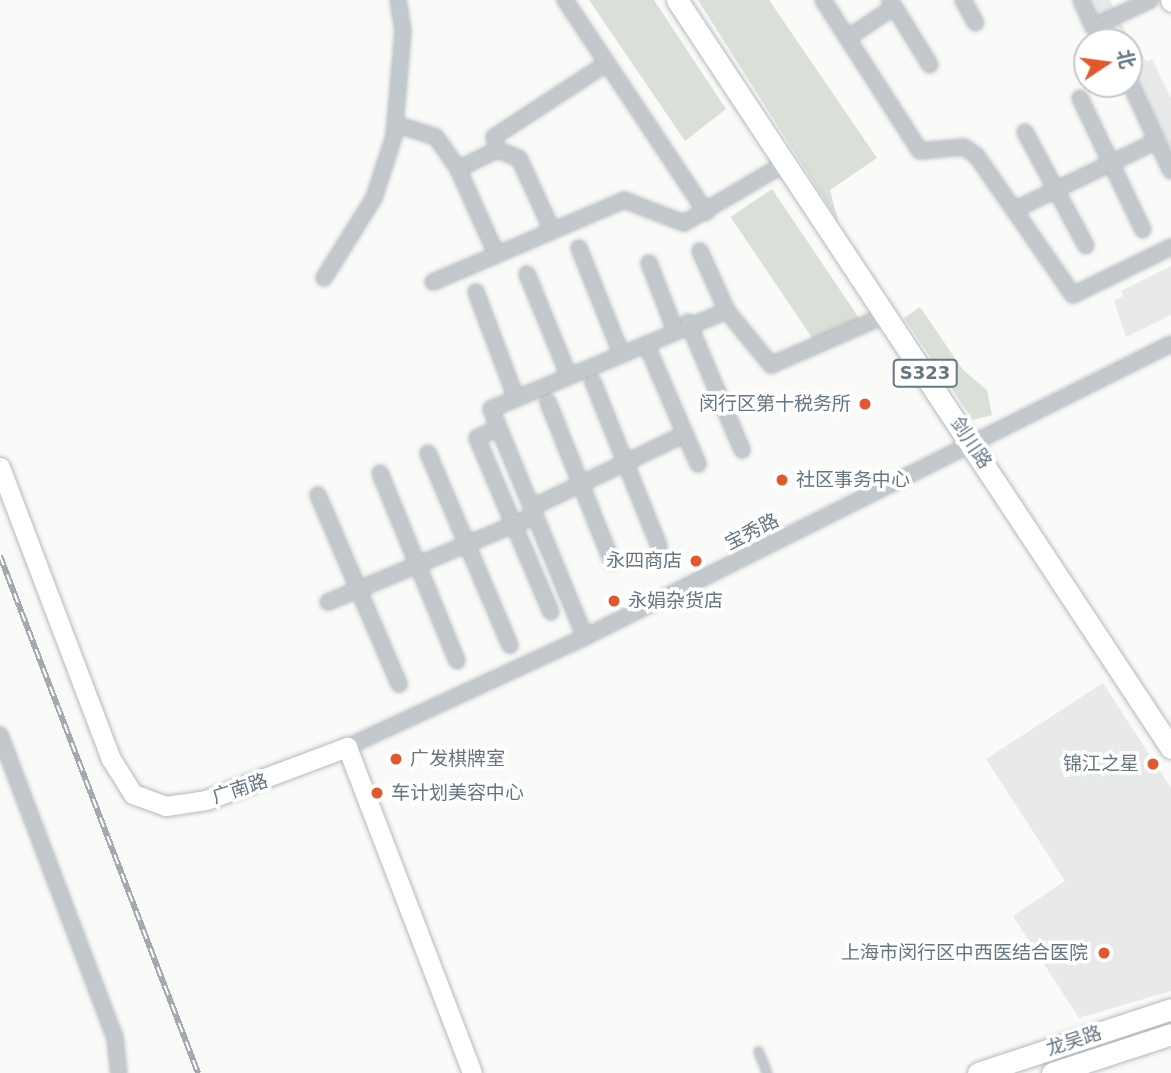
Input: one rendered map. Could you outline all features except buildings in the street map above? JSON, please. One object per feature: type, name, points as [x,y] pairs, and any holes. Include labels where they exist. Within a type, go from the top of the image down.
[{"type":"main road","name":"剑川路","points":[[677,0],[1171,748]]},
{"type":"main road","name":"龙吴路","points":[[978,1073],[1171,1009]]},
{"type":"main road","name":"龙吴路","points":[[1052,1073],[1171,1034]]},
{"type":"street","points":[[324,278],[374,198],[395,124],[403,31],[398,0]]},
{"type":"street","points":[[565,0],[706,212]]},
{"type":"street","points":[[823,0],[920,152],[964,147],[1014,210],[1073,295],[1171,247]]},
{"type":"street","points":[[963,0],[976,23]]},
{"type":"street","points":[[1081,0],[1093,27],[1150,0]]},
{"type":"street","points":[[849,37],[892,3],[930,65]]},
{"type":"street","points":[[497,150],[494,138],[607,63]]},
{"type":"street","points":[[1080,98],[1143,230]]},
{"type":"street","points":[[1137,98],[1171,171]]},
{"type":"street","points":[[395,124],[436,136],[458,169],[496,253]]},
{"type":"street","points":[[1025,132],[1086,246]]},
{"type":"street","points":[[1014,210],[1157,141]]},
{"type":"street","points":[[458,169],[497,150],[519,158],[551,228]]},
{"type":"street","points":[[433,282],[551,228],[624,200],[684,223],[786,163]]},
{"type":"street","points":[[579,248],[621,354]]},
{"type":"street","points":[[700,251],[727,311],[771,365],[886,315]]},
{"type":"street","points":[[649,263],[675,330]]},
{"type":"street","points":[[527,274],[568,374]]},
{"type":"street","points":[[476,292],[516,398]]},
{"type":"street","points":[[585,637],[491,409],[568,374],[621,354],[688,322],[727,311]]},
{"type":"street","points":[[688,322],[742,450]]},
{"type":"street","name":"宝秀路","points":[[347,747],[585,637],[1171,344]]},
{"type":"street","points":[[650,353],[698,464]]},
{"type":"street","points":[[593,382],[659,546]]},
{"type":"street","points":[[548,402],[612,562]]},
{"type":"street","points":[[498,428],[477,438],[551,612]]},
{"type":"street","points":[[328,602],[514,524],[580,485],[685,434]]},
{"type":"street","points":[[428,453],[510,645]]},
{"type":"street","name":"广南路","points":[[0,467],[111,759],[133,794],[166,806],[206,800],[347,747]]},
{"type":"street","points":[[380,473],[457,661]]},
{"type":"street","points":[[317,495],[399,684]]},
{"type":"street","points":[[0,735],[115,1037],[119,1073]]},
{"type":"street","points":[[347,747],[472,1073]]},
{"type":"lane","points":[[758,1051],[767,1073]]},
{"type":"shaded area","points":[[589,0],[654,0],[726,109],[685,141]]},
{"type":"shaded area","points":[[698,0],[769,0],[877,158],[830,190],[838,221]]},
{"type":"shaded area","points":[[1084,0],[1110,0],[1124,28],[1099,28]]},
{"type":"shaded area","points":[[1143,55],[1146,62],[1152,59],[1171,98],[1171,150],[1143,96]]},
{"type":"shaded area","points":[[772,189],[859,318],[818,346],[731,217]]},
{"type":"shaded area","points":[[1171,266],[1171,315],[1126,337],[1114,301],[1123,296],[1121,291]]},
{"type":"shaded area","points":[[920,307],[963,370],[987,390],[992,415],[973,420],[904,318]]},
{"type":"shaded area","points":[[1103,683],[1171,788],[1171,991],[1079,1018],[1013,916],[1065,881],[986,759]]},
{"type":"railway","points":[[0,556],[198,1073]]},
{"type":"place","name":"闵行区第十税务所","points":[[865,404]]},
{"type":"place","name":"社区事务中心","points":[[782,480]]},
{"type":"place","name":"永四商店","points":[[696,561]]},
{"type":"place","name":"永娟杂货店","points":[[614,601]]},
{"type":"place","name":"广发棋牌室","points":[[396,759]]},
{"type":"place","name":"锦江之星","points":[[1153,764]]},
{"type":"place","name":"车计划美容中心","points":[[377,793]]},
{"type":"place","name":"上海市闵行区中西医结合医院","points":[[1104,953]]}]
